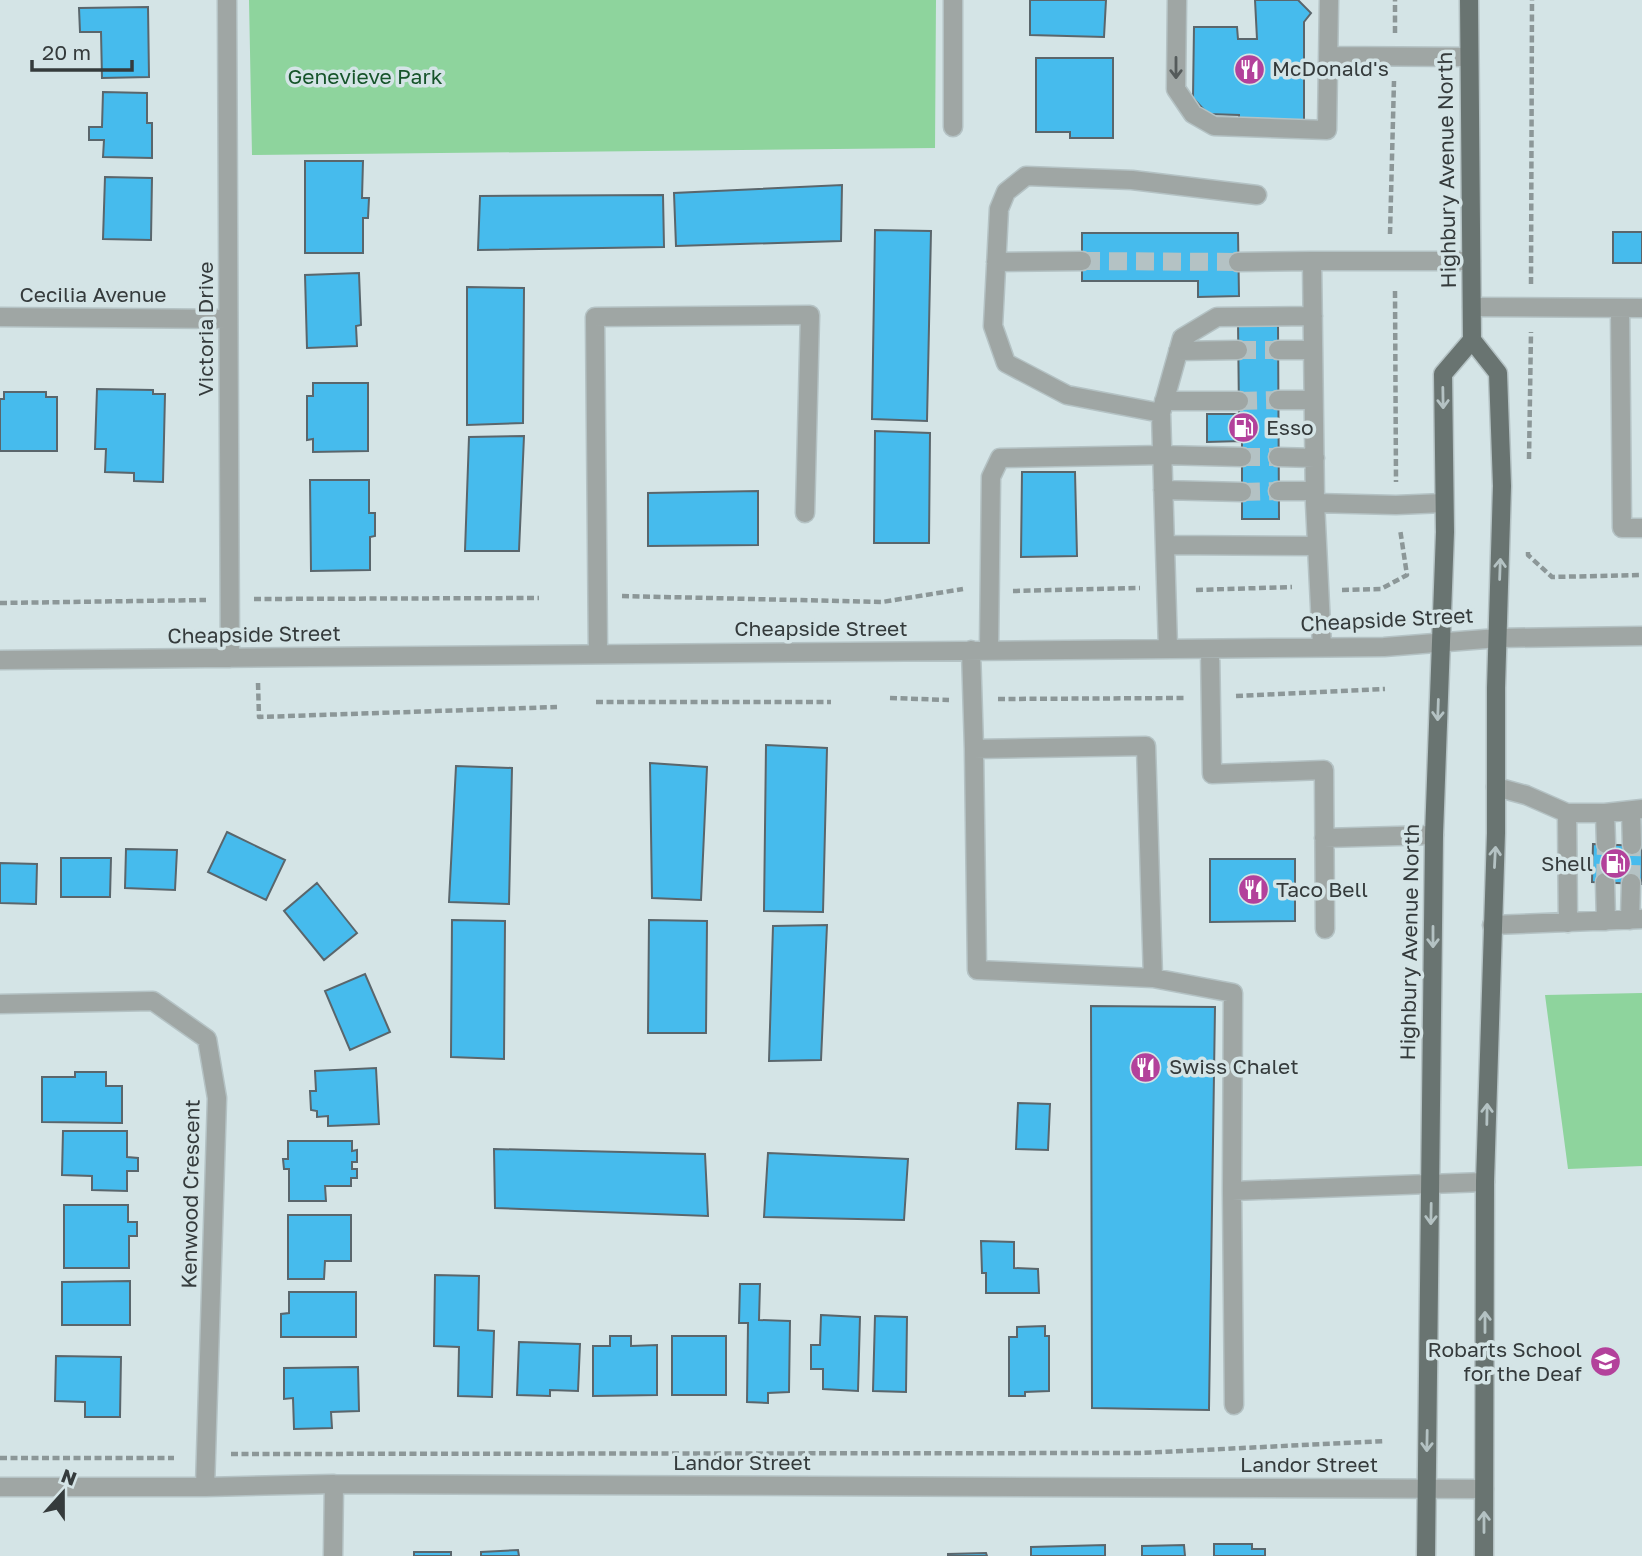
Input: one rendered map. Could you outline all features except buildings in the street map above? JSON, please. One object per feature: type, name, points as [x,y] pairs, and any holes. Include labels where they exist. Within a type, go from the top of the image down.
[{"type":"main road","name":"Highbury Avenue North","points":[[1426,1556],[1434,835],[1444,503],[1443,374],[1472,340],[1469,0]]},
{"type":"main road","points":[[1472,340],[1498,373],[1502,486],[1485,1182],[1484,1556]]},
{"type":"street","name":"Victoria Drive","points":[[227,0],[230,658]]},
{"type":"street","points":[[953,0],[953,127]]},
{"type":"street","points":[[1177,0],[1176,89],[1193,114],[1214,126],[1327,130],[1329,0]]},
{"type":"street","points":[[1328,56],[1469,57]]},
{"type":"street","points":[[1239,401],[1163,407],[1067,395],[1006,363],[993,326],[999,209],[1006,192],[1026,176],[1132,180],[1257,195]]},
{"type":"street","points":[[996,262],[1082,261]]},
{"type":"street","points":[[1312,261],[1315,497],[1322,647]]},
{"type":"street","points":[[1238,262],[1471,261]]},
{"type":"street","points":[[1472,307],[1642,308]]},
{"type":"street","points":[[1620,308],[1622,528],[1642,528]]},
{"type":"street","points":[[597,653],[595,317],[810,315],[805,513]]},
{"type":"street","points":[[1168,649],[1163,407],[1182,338],[1217,317],[1312,316]]},
{"type":"street","name":"Cecilia Avenue","points":[[0,317],[228,319]]},
{"type":"street","points":[[1178,351],[1238,350]]},
{"type":"street","points":[[1278,350],[1312,350]]},
{"type":"street","points":[[1278,400],[1313,400]]},
{"type":"street","points":[[1234,1405],[1233,993],[1153,978],[977,970],[974,749],[991,477],[1000,458],[1162,455],[1242,457]]},
{"type":"street","points":[[1278,457],[1315,458]]},
{"type":"street","points":[[1163,490],[1242,492]]},
{"type":"street","points":[[1278,491],[1396,505],[1444,503]]},
{"type":"street","points":[[1165,545],[1317,546]]},
{"type":"street","name":"Cheapside Street","points":[[0,660],[1391,647],[1498,638],[1642,636]]},
{"type":"street","points":[[1210,649],[1212,774],[1324,770],[1325,929]]},
{"type":"street","points":[[974,749],[1146,746],[1153,978]]},
{"type":"street","points":[[1496,787],[1526,795],[1567,813],[1637,810],[1632,845]]},
{"type":"street","points":[[1567,813],[1567,923]]},
{"type":"street","points":[[1605,813],[1606,844]]},
{"type":"street","points":[[1324,838],[1434,835]]},
{"type":"street","points":[[1605,882],[1606,921]]},
{"type":"street","points":[[1492,925],[1636,920],[1631,883]]},
{"type":"street","name":"Kenwood Crescent","points":[[0,1004],[153,1001],[208,1039],[217,1098],[205,1487]]},
{"type":"street","points":[[1232,1191],[1485,1182]]},
{"type":"street","points":[[333,1556],[334,1484]]},
{"type":"street","name":"Landor Street","points":[[0,1487],[334,1484],[1484,1489]]},
{"type":"path","points":[[1390,234],[1395,0]]},
{"type":"path","points":[[1341,590],[1381,589],[1406,575],[1396,505],[1395,291]]},
{"type":"path","points":[[1196,590],[1292,587]]},
{"type":"path","points":[[1012,591],[1148,588]]},
{"type":"path","points":[[610,596],[882,602],[963,589]]},
{"type":"path","points":[[250,599],[539,598]]},
{"type":"path","points":[[0,603],[208,600]]},
{"type":"path","points":[[258,679],[259,717],[558,707]]},
{"type":"path","points":[[890,698],[953,700]]},
{"type":"path","points":[[596,702],[831,702]]},
{"type":"path","points":[[231,1454],[1128,1453],[1385,1441]]},
{"type":"path","points":[[0,1458],[174,1458]]},
{"type":"green space","name":"Genevieve Park","points":[[249,0],[936,0],[935,148],[252,155]]},
{"type":"green space","points":[[1642,993],[1642,1166],[1568,1169],[1545,995]]},
{"type":"tunnel","points":[[1082,261],[1238,262]]},
{"type":"tunnel","points":[[1238,350],[1278,350]]},
{"type":"tunnel","points":[[1239,401],[1278,400]]},
{"type":"tunnel","points":[[1242,457],[1278,457]]},
{"type":"tunnel","points":[[1242,492],[1278,491]]},
{"type":"tunnel","points":[[1605,882],[1606,844]]},
{"type":"tunnel","points":[[1631,883],[1632,845]]},
{"type":"place","name":"McDonald's","points":[[1249,69]]},
{"type":"place","name":"Esso","points":[[1243,428]]},
{"type":"place","name":"Shell","points":[[1616,864]]},
{"type":"place","name":"Taco Bell","points":[[1253,890]]},
{"type":"place","name":"Swiss Chalet","points":[[1146,1067]]},
{"type":"place","name":"Robarts School for the Deaf","points":[[1605,1362]]}]
